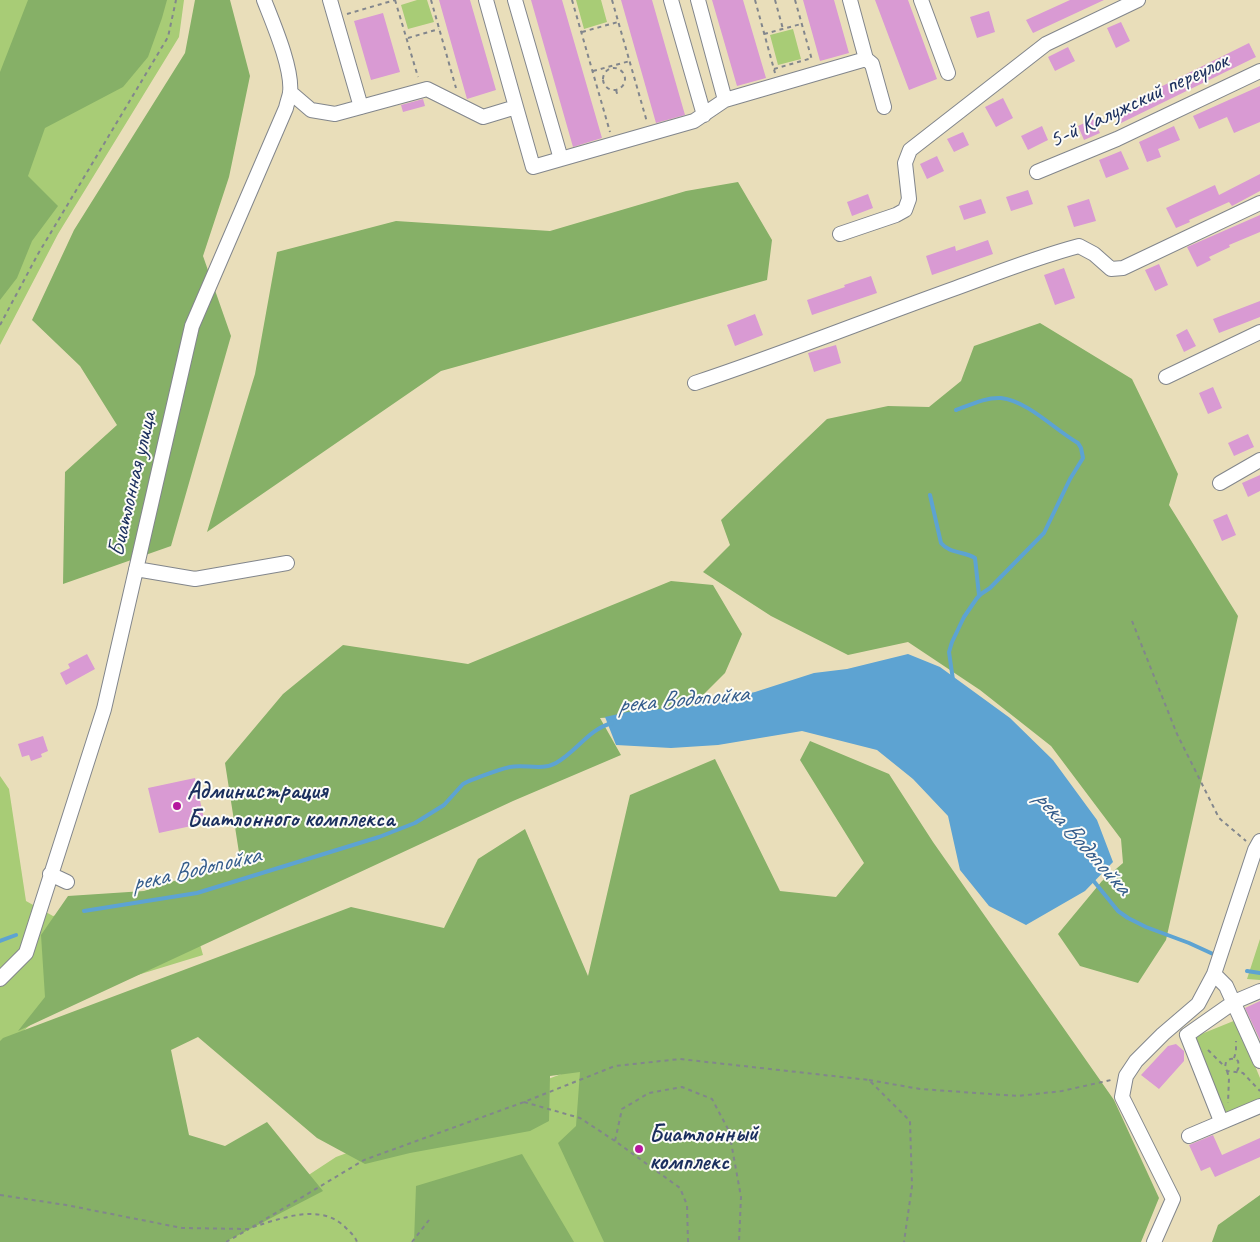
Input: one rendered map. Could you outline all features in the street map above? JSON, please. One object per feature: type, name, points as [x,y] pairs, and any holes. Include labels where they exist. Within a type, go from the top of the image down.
[{"type":"street","name":"Биатлонная улица","points":[[0,979],[26,952],[104,709],[192,326],[286,108],[290,92],[281,42],[264,0]]},
{"type":"street","points":[[330,0],[361,107]]},
{"type":"street","points":[[486,0],[533,167],[696,120],[725,100],[866,59]]},
{"type":"street","points":[[514,0],[561,160]]},
{"type":"street","points":[[671,0],[704,116]]},
{"type":"street","points":[[698,0],[725,100]]},
{"type":"street","points":[[850,0],[866,59],[872,64],[884,107]]},
{"type":"street","points":[[921,0],[948,73]]},
{"type":"street","points":[[840,234],[896,215],[905,210],[909,199],[905,163],[910,150],[1046,44],[1138,0]]},
{"type":"street","name":"5-й Калужский переулок","points":[[1037,172],[1117,139],[1260,71]]},
{"type":"street","points":[[290,92],[311,110],[335,114],[421,89],[431,89],[483,117],[516,107]]},
{"type":"street","points":[[694,383],[790,351],[891,311],[1048,254],[1079,246],[1094,254],[1111,269],[1123,268],[1260,204]]},
{"type":"street","points":[[1166,377],[1260,332]]},
{"type":"street","points":[[1220,483],[1260,460]]},
{"type":"street","points":[[136,569],[195,578],[287,563]]},
{"type":"street","points":[[1154,1242],[1172,1199],[1122,1097],[1126,1076],[1136,1061],[1163,1034],[1198,1004],[1214,974],[1257,845]]},
{"type":"street","points":[[50,874],[67,882]]},
{"type":"street","points":[[1214,974],[1226,986],[1260,1061]]},
{"type":"street","points":[[1222,1121],[1187,1034],[1234,1002],[1260,991]]},
{"type":"street","points":[[1189,1136],[1260,1106]]},
{"type":"path","points":[[0,325],[38,254],[168,36],[176,0]]},
{"type":"path","points":[[335,17],[395,0],[421,89]]},
{"type":"path","points":[[431,0],[461,105]]},
{"type":"path","points":[[572,0],[614,144]]},
{"type":"path","points":[[612,0],[650,134]]},
{"type":"path","points":[[755,0],[779,85]]},
{"type":"path","points":[[775,0],[783,28]]},
{"type":"path","points":[[795,0],[816,74]]},
{"type":"path","points":[[582,32],[618,22]]},
{"type":"path","points":[[764,34],[802,23]]},
{"type":"path","points":[[406,38],[439,29]]},
{"type":"path","points":[[774,69],[812,58]]},
{"type":"path","points":[[593,72],[630,61]]},
{"type":"path","points":[[611,68],[619,70],[625,76],[624,85],[616,90],[608,89],[603,82],[604,74],[611,68]]},
{"type":"path","points":[[616,90],[618,97]]},
{"type":"path","points":[[1132,621],[1176,734],[1219,818],[1257,845]]},
{"type":"path","points":[[1205,1048],[1228,1071],[1230,1078],[1227,1106]]},
{"type":"path","points":[[1225,1067],[1226,1062],[1230,1058],[1234,1058],[1238,1061],[1239,1067],[1236,1071]]},
{"type":"path","points":[[226,1242],[364,1160],[524,1102],[615,1066],[680,1059],[868,1080],[920,1089],[1018,1096],[1062,1091],[1126,1076]]},
{"type":"path","points":[[1228,1071],[1243,1073],[1260,1091]]},
{"type":"path","points":[[868,1080],[910,1121],[912,1186],[904,1242]]},
{"type":"path","points":[[615,1141],[622,1109],[649,1093],[682,1087],[712,1099],[729,1131],[741,1197],[739,1242]]},
{"type":"path","points":[[524,1102],[580,1118],[680,1188],[687,1205],[688,1242]]},
{"type":"path","points":[[0,1195],[66,1204],[182,1228],[249,1229],[275,1220],[316,1213],[338,1220],[356,1238],[357,1242]]},
{"type":"path","points":[[412,1242],[430,1220]]},
{"type":"green space","points":[[0,0],[184,0],[179,37],[58,234],[0,345]]},
{"type":"green space","points":[[28,0],[167,0],[148,57],[123,87],[45,128],[28,176],[58,206],[32,241],[17,278],[0,300],[0,72]]},
{"type":"green space","points":[[195,0],[230,0],[250,76],[229,177],[203,256],[231,336],[171,546],[63,584],[65,472],[117,425],[80,366],[32,320],[74,230],[185,53]]},
{"type":"green space","points":[[417,0],[427,0],[434,22],[408,29],[401,5]]},
{"type":"green space","points":[[576,0],[601,0],[607,22],[584,29]]},
{"type":"green space","points":[[793,29],[801,59],[778,65],[770,35]]},
{"type":"green space","points":[[738,182],[772,240],[767,280],[441,371],[207,532],[255,374],[277,252],[396,221],[550,231],[686,191]]},
{"type":"green space","points":[[1040,323],[1132,379],[1178,474],[1169,505],[1238,616],[1166,940],[1138,983],[1080,966],[1058,934],[1102,881],[1123,863],[1121,839],[1051,746],[980,690],[908,642],[848,655],[771,616],[703,572],[730,545],[721,520],[827,419],[888,406],[929,407],[961,381],[974,346]]},
{"type":"green space","points":[[671,581],[713,585],[742,634],[725,673],[692,706],[655,715],[600,718],[621,755],[513,801],[18,1031],[45,997],[41,935],[68,896],[144,891],[240,859],[225,763],[283,694],[343,645],[468,664]]},
{"type":"green space","points":[[810,741],[889,774],[933,842],[1114,1100],[1159,1198],[1141,1242],[604,1242],[558,1143],[576,1126],[580,1072],[550,1076],[549,1121],[530,1131],[410,1153],[365,1164],[317,1138],[198,1037],[171,1050],[189,1135],[225,1146],[267,1122],[323,1191],[225,1242],[0,1242],[0,1041],[3,1038],[351,907],[444,928],[478,859],[525,829],[588,976],[630,795],[715,759],[780,891],[836,897],[864,863],[800,760]]},
{"type":"green space","points":[[0,776],[9,789],[26,901],[53,916],[183,884],[203,955],[59,999],[0,1052]]},
{"type":"green space","points":[[1260,939],[1260,980],[1247,979]]},
{"type":"green space","points":[[1236,1020],[1260,1078],[1260,1099],[1226,1113],[1194,1037]]},
{"type":"green space","name":"Биатлонный комплекс","points":[[624,1051],[915,1242],[0,1242],[0,1183],[275,1197],[336,1157]]},
{"type":"green space","points":[[522,1154],[574,1242],[414,1242],[416,1186]]},
{"type":"green space","points":[[1260,1195],[1260,1242],[1212,1242],[1218,1225]]},
{"type":"water","points":[[908,654],[940,667],[1010,718],[1053,760],[1097,820],[1113,862],[1085,891],[1026,925],[989,906],[960,870],[948,816],[913,779],[877,750],[802,731],[718,745],[671,748],[616,745],[605,717],[627,712],[694,706],[755,692],[814,673],[847,669]]},
{"type":"building","points":[[439,0],[470,0],[496,90],[467,99]]},
{"type":"building","points":[[531,0],[562,0],[602,138],[573,147]]},
{"type":"building","points":[[621,0],[652,0],[685,115],[656,123]]},
{"type":"building","points":[[712,0],[743,0],[766,78],[737,86]]},
{"type":"building","points":[[803,0],[834,0],[849,53],[820,61]]},
{"type":"building","points":[[875,0],[908,0],[937,79],[909,90]]},
{"type":"building","points":[[1070,0],[1104,0],[1033,33],[1026,20]]},
{"type":"building","points":[[989,11],[995,32],[977,38],[970,17]]},
{"type":"building","points":[[383,13],[400,72],[371,80],[354,21]]},
{"type":"building","points":[[1121,22],[1130,41],[1116,48],[1107,28]]},
{"type":"building","points":[[1249,43],[1256,57],[1119,124],[1112,111]]},
{"type":"building","points":[[1068,47],[1075,61],[1055,71],[1048,57]]},
{"type":"building","points":[[1260,86],[1260,122],[1234,133],[1227,117],[1199,129],[1193,116]]},
{"type":"building","points":[[1003,98],[1013,118],[996,127],[985,107]]},
{"type":"building","points":[[423,99],[425,106],[403,112],[401,105]]},
{"type":"building","points":[[1093,119],[1100,133],[1084,140],[1078,126]]},
{"type":"building","points":[[1042,126],[1048,140],[1028,150],[1021,136]]},
{"type":"building","points":[[1174,126],[1180,140],[1158,149],[1161,157],[1147,162],[1139,142]]},
{"type":"building","points":[[963,132],[969,145],[954,152],[947,139]]},
{"type":"building","points":[[1121,151],[1129,169],[1106,178],[1099,160]]},
{"type":"building","points":[[937,156],[944,171],[927,179],[920,164]]},
{"type":"building","points":[[1260,174],[1260,191],[1232,206],[1229,202],[1176,228],[1166,208],[1215,185],[1219,195]]},
{"type":"building","points":[[1028,190],[1033,204],[1011,211],[1006,197]]},
{"type":"building","points":[[868,194],[873,208],[852,216],[847,202]]},
{"type":"building","points":[[981,199],[986,213],[964,220],[959,206]]},
{"type":"building","points":[[1089,199],[1096,221],[1074,227],[1067,206]]},
{"type":"building","points":[[1260,215],[1260,232],[1229,245],[1230,247],[1209,257],[1211,260],[1197,267],[1187,247]]},
{"type":"building","points":[[988,240],[993,254],[932,275],[926,256],[955,246],[956,251]]},
{"type":"building","points":[[1159,264],[1168,285],[1155,291],[1145,270]]},
{"type":"building","points":[[1064,268],[1075,298],[1055,305],[1044,275]]},
{"type":"building","points":[[871,276],[877,293],[812,315],[807,300]]},
{"type":"building","points":[[1260,301],[1260,317],[1219,333],[1213,319]]},
{"type":"building","points":[[755,314],[763,335],[735,346],[727,325]]},
{"type":"building","points":[[1187,329],[1196,346],[1184,352],[1176,335]]},
{"type":"building","points":[[836,345],[841,363],[814,372],[808,353]]},
{"type":"building","points":[[1213,387],[1222,408],[1208,414],[1199,393]]},
{"type":"building","points":[[1248,434],[1254,447],[1234,456],[1228,443]]},
{"type":"building","points":[[1260,475],[1260,491],[1248,497],[1242,483]]},
{"type":"building","points":[[1227,514],[1236,535],[1222,541],[1213,520]]},
{"type":"building","points":[[87,654],[95,669],[66,685],[60,673],[70,668],[68,664]]},
{"type":"building","points":[[43,736],[48,751],[41,754],[42,757],[31,761],[29,755],[22,757],[18,744]]},
{"type":"building","name":"Администрация Биатлонного комплекса","points":[[195,778],[205,823],[159,833],[148,788]]},
{"type":"building","points":[[1260,1001],[1260,1040],[1245,1008]]},
{"type":"building","points":[[1176,1044],[1184,1051],[1184,1061],[1159,1089],[1141,1075],[1168,1046]]},
{"type":"building","points":[[1213,1135],[1222,1155],[1260,1138],[1260,1157],[1215,1177],[1210,1167],[1201,1171],[1189,1145]]},
{"type":"waterway","points":[[953,680],[949,652],[964,617],[977,598],[990,588],[1044,533],[1070,479],[1083,458],[1078,443],[1031,410],[1011,400],[1001,398],[990,399],[956,410]]},
{"type":"waterway","points":[[930,495],[941,543],[953,551],[975,558],[979,595]]},
{"type":"waterway","name":"река Водопойка","points":[[84,911],[197,893],[379,837],[415,823],[444,805],[463,784],[469,781],[510,767],[545,767],[556,763],[589,735],[612,723]]},
{"type":"waterway","name":"река Водопойка","points":[[1092,879],[1118,911],[1128,918],[1213,954]]},
{"type":"waterway","name":"река Водопойка","points":[[0,941],[16,935]]},
{"type":"waterway","name":"река Водопойка","points":[[1247,971],[1260,973]]},
{"type":"place","name":"Администрация Биатлонного комплекса","points":[[177,806]]},
{"type":"place","name":"Биатлонный комплекс","points":[[639,1149]]}]
